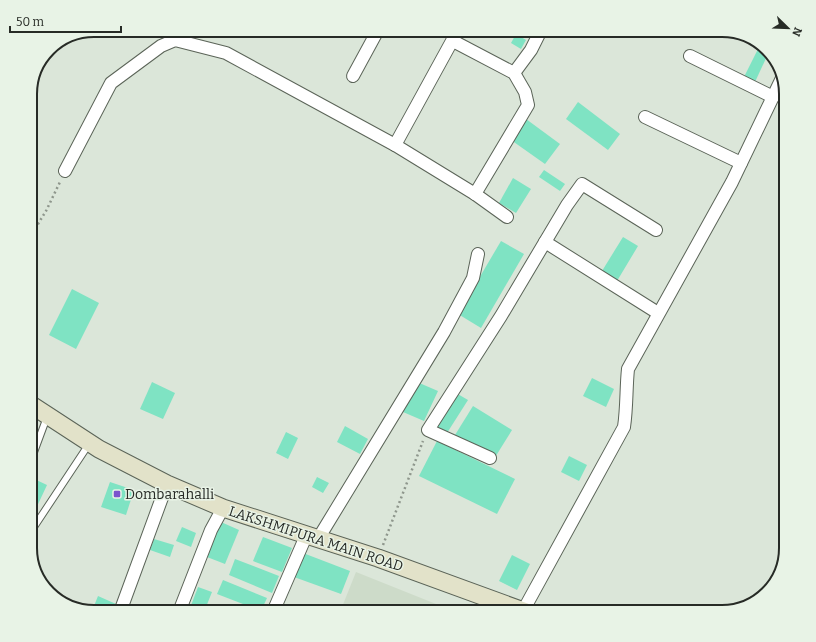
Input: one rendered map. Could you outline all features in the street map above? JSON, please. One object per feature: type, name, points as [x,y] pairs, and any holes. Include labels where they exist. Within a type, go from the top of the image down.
[{"type":"main road","name":"LAKSHMIPURA MAIN ROAD","points":[[37,409],[90,443],[167,484],[223,508],[312,538],[378,558],[507,605]]},
{"type":"street","points":[[353,76],[374,37]]},
{"type":"street","points":[[395,145],[454,37]]},
{"type":"street","points":[[458,37],[514,73],[525,92],[528,105],[475,194]]},
{"type":"street","points":[[514,73],[531,50],[538,37]]},
{"type":"street","points":[[65,171],[112,83],[162,46],[175,40],[226,53],[395,145],[475,194],[507,217]]},
{"type":"street","points":[[690,56],[773,97]]},
{"type":"street","points":[[527,605],[624,427],[627,409],[625,390],[628,368],[741,163],[779,85]]},
{"type":"street","points":[[644,117],[741,163]]},
{"type":"street","points":[[490,458],[428,430],[478,352],[567,205],[582,184],[656,230]]},
{"type":"street","points":[[545,242],[658,313]]},
{"type":"street","points":[[277,605],[312,538],[444,332],[473,278],[478,254]]},
{"type":"street","points":[[123,605],[167,484]]},
{"type":"street","points":[[182,605],[212,530],[223,508]]},
{"type":"lane","points":[[37,444],[47,416]]},
{"type":"lane","points":[[37,522],[90,443]]},
{"type":"path","points":[[37,226],[65,171]]},
{"type":"path","points":[[378,558],[428,430]]},
{"type":"shaded area","points":[[356,572],[438,605],[343,605]]},
{"type":"building","points":[[514,37],[521,37],[526,40],[521,49],[511,43]]},
{"type":"building","points":[[758,50],[766,58],[755,82],[744,77]]},
{"type":"building","points":[[578,102],[620,134],[608,150],[566,119]]},
{"type":"building","points":[[526,119],[560,144],[545,164],[511,140]]},
{"type":"building","points":[[544,170],[565,184],[560,191],[539,177]]},
{"type":"building","points":[[513,178],[531,189],[516,213],[499,203]]},
{"type":"building","points":[[623,237],[638,246],[617,281],[602,271]]},
{"type":"building","points":[[501,241],[524,254],[481,328],[458,314]]},
{"type":"building","points":[[72,289],[99,303],[76,349],[49,335]]},
{"type":"building","points":[[592,378],[614,389],[606,407],[583,396]]},
{"type":"building","points":[[152,382],[175,393],[163,419],[140,409]]},
{"type":"building","points":[[417,382],[438,391],[424,421],[403,412]]},
{"type":"building","points":[[456,393],[468,400],[447,433],[435,426]]},
{"type":"building","points":[[473,406],[512,430],[494,459],[455,435]]},
{"type":"building","points":[[345,426],[368,439],[360,454],[337,442]]},
{"type":"building","points":[[286,432],[298,438],[288,459],[276,453]]},
{"type":"building","points":[[437,441],[515,479],[497,514],[419,476]]},
{"type":"building","points":[[569,456],[587,465],[579,481],[561,472]]},
{"type":"building","points":[[317,477],[329,483],[323,493],[312,487]]},
{"type":"building","points":[[37,480],[47,485],[37,506]]},
{"type":"building","points":[[110,482],[134,490],[126,515],[101,507]]},
{"type":"building","points":[[221,522],[239,530],[225,564],[207,557]]},
{"type":"building","points":[[182,527],[196,533],[191,547],[176,541]]},
{"type":"building","points":[[263,537],[292,548],[282,572],[253,561]]},
{"type":"building","points":[[154,539],[174,545],[170,557],[150,550]]},
{"type":"building","points":[[303,553],[350,571],[341,594],[294,577]]},
{"type":"building","points":[[512,555],[530,564],[517,590],[499,581]]},
{"type":"building","points":[[235,559],[279,576],[272,593],[229,575]]},
{"type":"building","points":[[223,580],[267,598],[264,605],[245,605],[217,594]]},
{"type":"building","points":[[198,587],[212,592],[207,605],[191,605]]},
{"type":"building","points":[[98,596],[116,604],[116,605],[94,605]]},
{"type":"place","name":"Dombarahalli","points":[[117,494]]}]
